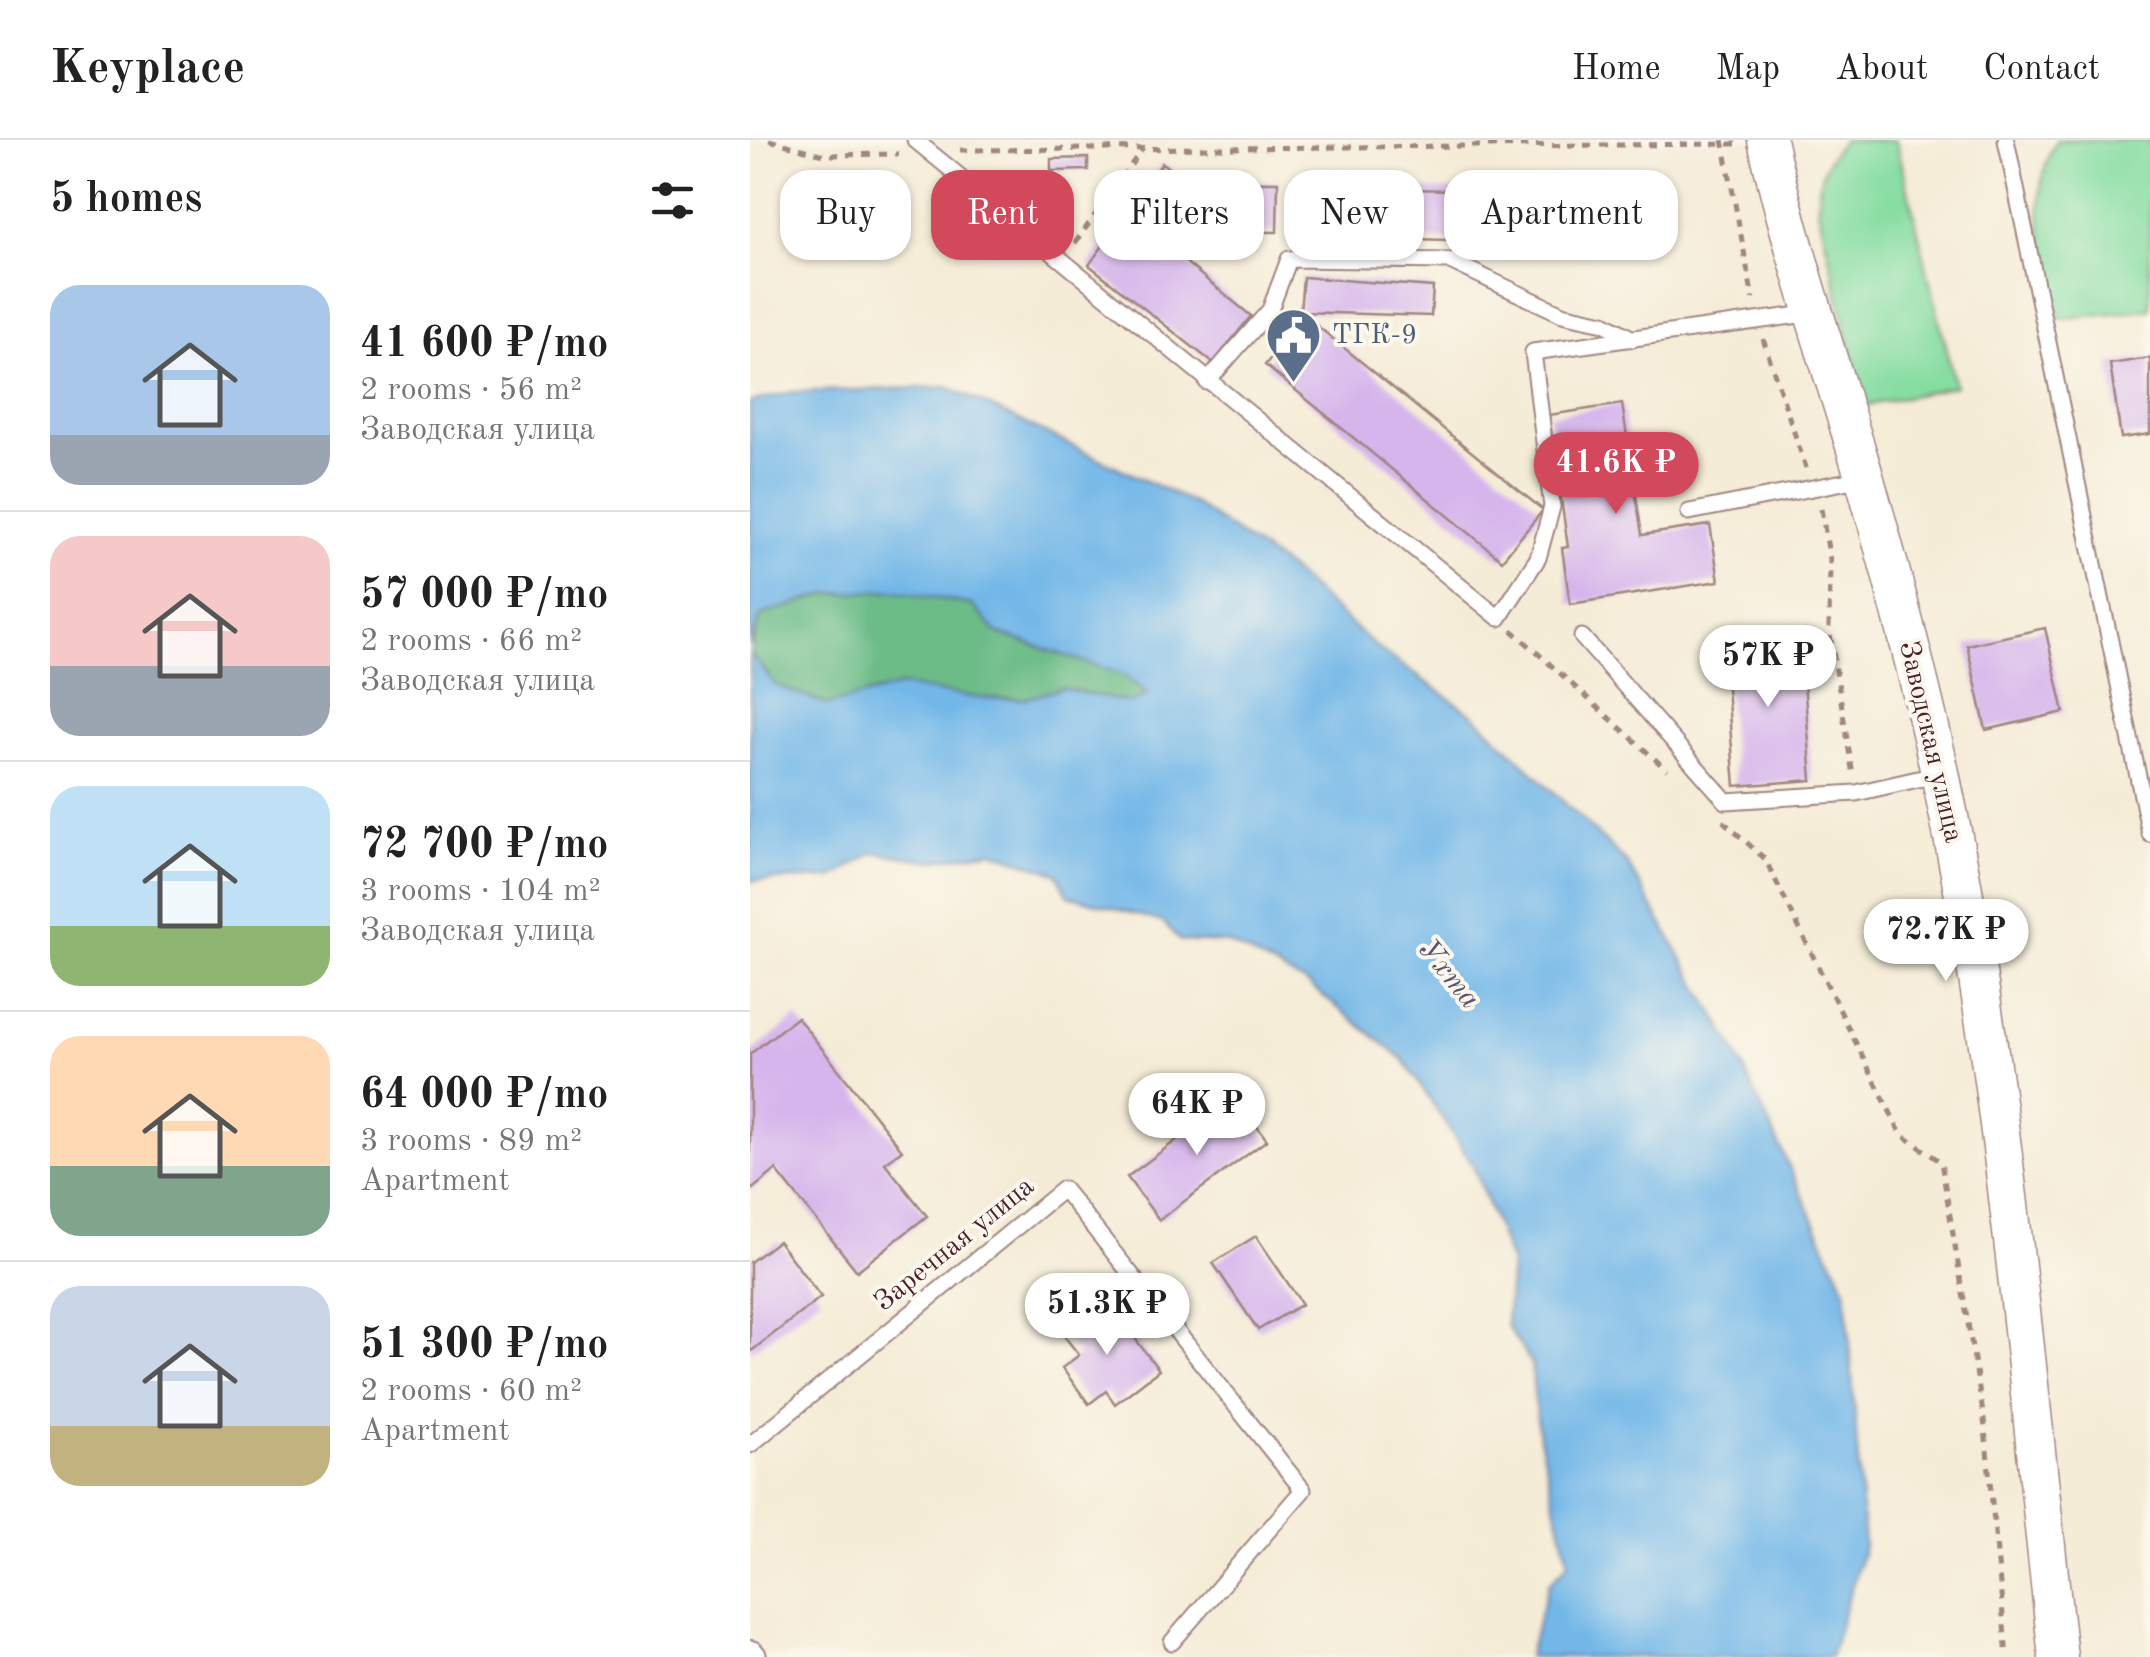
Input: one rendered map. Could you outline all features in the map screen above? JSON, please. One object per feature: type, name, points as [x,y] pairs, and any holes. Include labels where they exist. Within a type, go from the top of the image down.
[{"type":"street","name":"Заводская улица","points":[[1767,142],[1864,478],[1940,774],[1986,1022],[2058,1657]]},
{"type":"lane","points":[[915,140],[1499,618],[1538,558],[1552,507],[1533,352],[1814,314]]},
{"type":"lane","points":[[2006,140],[2150,834]]},
{"type":"lane","points":[[1207,382],[1270,310],[1289,260],[1450,260],[1562,314],[1604,323],[1633,339]]},
{"type":"lane","points":[[1689,512],[1864,478]]},
{"type":"lane","points":[[1582,637],[1726,801],[1856,793],[1940,774]]},
{"type":"lane","name":"Заречная улица","points":[[750,1445],[1063,1189],[1303,1490],[1172,1642]]},
{"type":"path","points":[[769,140],[824,155],[1118,144],[1143,148],[1767,142]]},
{"type":"path","points":[[1723,142],[1758,321],[1812,488],[1818,496],[1830,560],[1829,628],[1856,793]]},
{"type":"path","points":[[1061,262],[1143,148]]},
{"type":"path","points":[[1499,618],[1677,779]]},
{"type":"path","points":[[1721,819],[1766,860],[1900,1134],[1941,1162],[1984,1419],[2007,1657]]},
{"type":"green space","points":[[1843,140],[1896,140],[1955,386],[1864,406],[1818,208],[1823,171]]},
{"type":"green space","points":[[2057,140],[2150,140],[2150,309],[2058,319],[2044,251],[2040,205],[2047,161]]},
{"type":"green space","points":[[893,590],[973,605],[997,633],[1124,675],[1148,694],[1130,703],[1062,688],[1025,699],[978,698],[901,686],[827,705],[777,686],[750,654],[761,615],[827,594]]},
{"type":"water","name":"Ухта","points":[[948,387],[1193,503],[1289,569],[1376,647],[1475,716],[1627,863],[1735,1050],[1846,1290],[1864,1546],[1830,1657],[1528,1657],[1549,1584],[1569,1562],[1539,1438],[1531,1363],[1506,1325],[1511,1264],[1472,1163],[1403,1059],[1308,984],[1228,943],[1180,941],[1163,922],[1068,895],[1057,873],[992,851],[932,861],[874,852],[833,878],[750,881],[750,654],[777,686],[827,705],[901,686],[978,698],[1025,699],[1062,688],[1130,703],[1148,694],[1124,675],[997,633],[972,605],[892,590],[827,594],[761,615],[750,646],[750,402],[793,392]]},
{"type":"building","points":[[1088,158],[1088,170],[1051,170],[1051,159]]},
{"type":"building","points":[[1264,182],[1278,182],[1277,232],[1264,232]]},
{"type":"building","points":[[1424,189],[1444,190],[1444,240],[1424,239]]},
{"type":"building","points":[[1094,258],[1183,260],[1251,316],[1213,363],[1089,265]]},
{"type":"building","points":[[1303,277],[1433,287],[1431,316],[1300,312]]},
{"type":"building","points":[[1305,316],[1543,510],[1502,560],[1265,365]]},
{"type":"building","points":[[2150,358],[2150,434],[2121,438],[2110,364]]},
{"type":"building","points":[[1622,404],[1642,535],[1710,525],[1719,581],[1570,604],[1562,548],[1568,547],[1549,415]]},
{"type":"building","points":[[2045,628],[2064,712],[1986,730],[1967,645]]},
{"type":"building","points":[[1800,633],[1812,780],[1735,786],[1723,639]]},
{"type":"building","points":[[797,1017],[902,1150],[885,1163],[927,1216],[857,1271],[776,1170],[750,1191],[750,1054]]},
{"type":"building","points":[[1235,1097],[1267,1140],[1159,1220],[1127,1177]]},
{"type":"building","points":[[1256,1236],[1302,1304],[1258,1330],[1213,1263]]},
{"type":"building","points":[[778,1241],[821,1297],[750,1352],[750,1262]]},
{"type":"building","points":[[1108,1303],[1159,1370],[1115,1404],[1106,1391],[1089,1404],[1062,1368],[1079,1355],[1065,1337]]},
{"type":"place","name":"ТГК-9","points":[[1293,385]]}]
